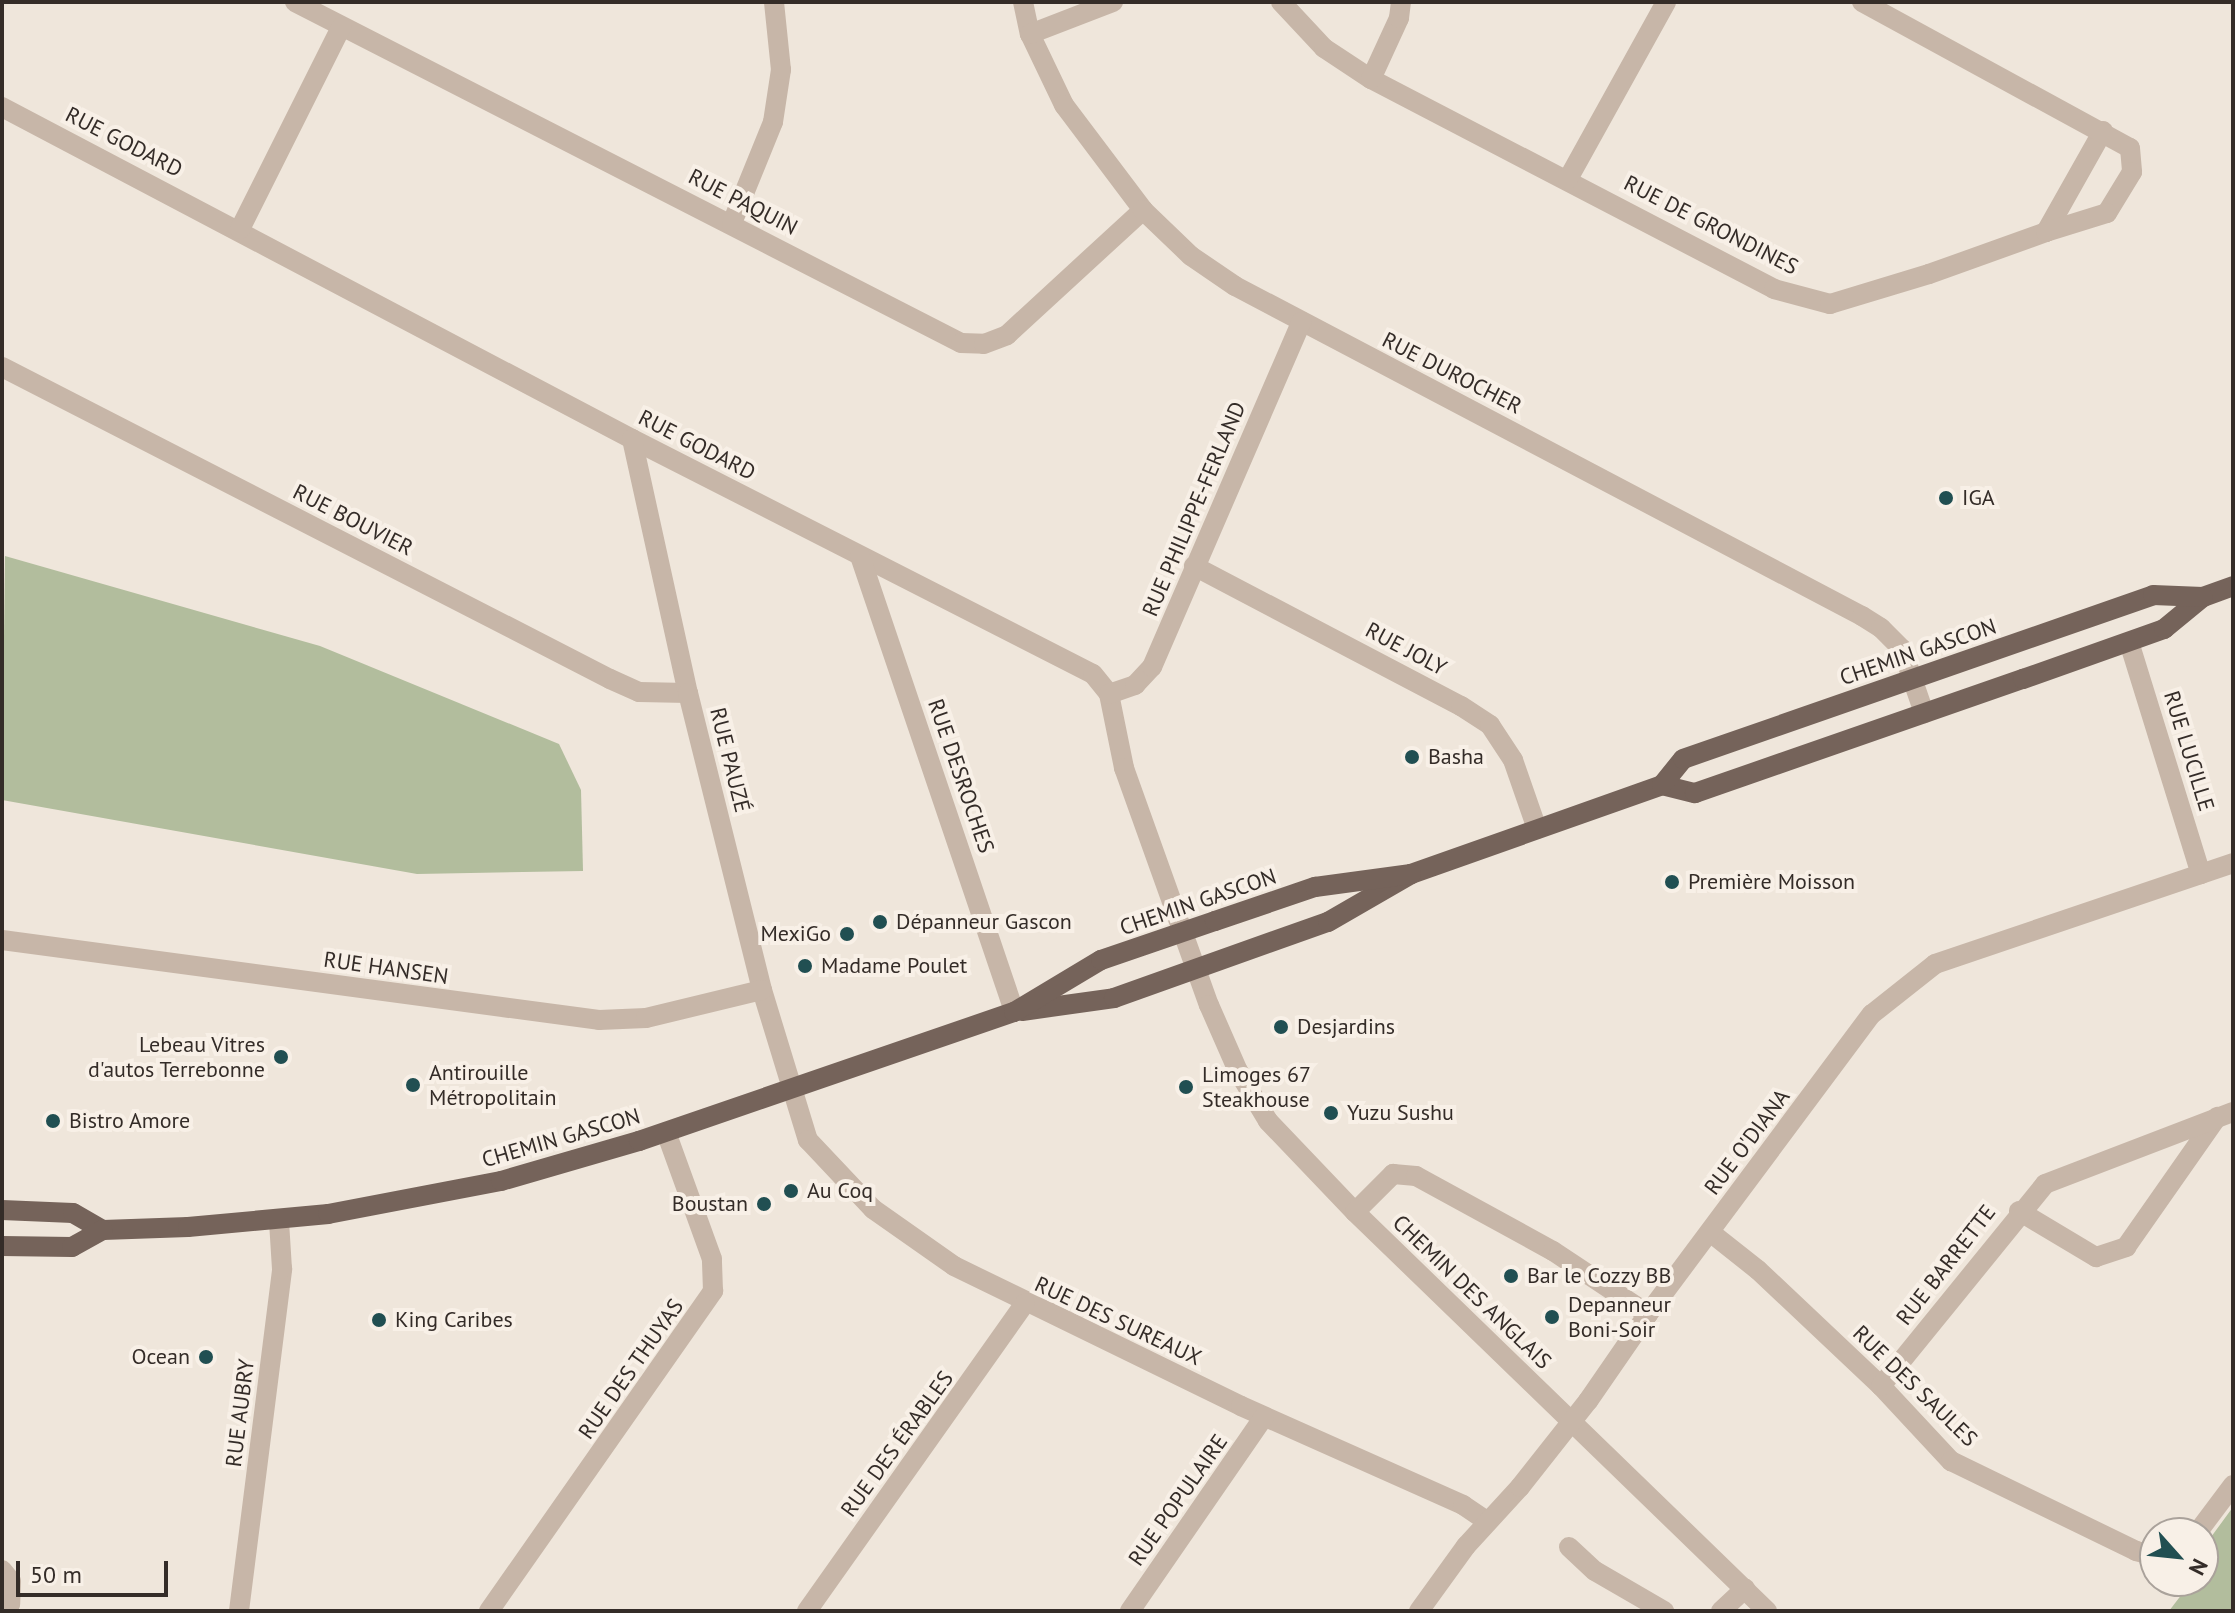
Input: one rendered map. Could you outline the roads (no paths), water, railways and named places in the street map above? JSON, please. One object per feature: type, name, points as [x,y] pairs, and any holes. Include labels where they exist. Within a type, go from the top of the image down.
[{"type":"main road","name":"CHEMIN GASCON","points":[[1662,785],[1695,793],[2129,642],[2164,629],[2203,597],[2233,586]]},
{"type":"main road","name":"CHEMIN GASCON","points":[[2,1246],[72,1247],[103,1230],[279,1221],[465,1189],[666,1132],[1014,1012],[1114,998],[1328,922],[1411,874],[1662,785],[1683,759],[2153,595],[2203,597]]},
{"type":"main road","name":"CHEMIN GASCON","points":[[1014,1012],[1101,960],[1315,887],[1411,874]]},
{"type":"main road","name":"CHEMIN GASCON","points":[[2,1210],[73,1213],[103,1230]]},
{"type":"street","name":"RUE PAQUIN","points":[[295,2],[732,223],[961,343],[984,344],[1007,335],[1143,210]]},
{"type":"street","points":[[732,223],[773,122],[781,70],[774,2]]},
{"type":"street","name":"RUE DUROCHER","points":[[1023,2],[1030,34],[1064,105],[1143,210],[1191,256],[1235,286],[1301,322],[1862,616],[1896,642],[1914,679],[1924,713]]},
{"type":"street","points":[[1030,34],[1113,2]]},
{"type":"street","name":"RUE DE GRONDINES","points":[[1281,2],[1324,48],[1371,79],[1774,289],[1830,304],[2107,213],[2132,172],[2130,148],[2103,131]]},
{"type":"street","points":[[1371,79],[1399,18],[1401,2]]},
{"type":"street","points":[[1568,179],[1666,2]]},
{"type":"street","points":[[1862,2],[2103,131],[2046,232]]},
{"type":"street","points":[[240,229],[341,27]]},
{"type":"street","name":"RUE GODARD","points":[[2,107],[240,229],[632,439],[1093,674],[1109,694]]},
{"type":"street","name":"RUE PHILIPPE-FERLAND","points":[[1109,694],[1135,685],[1152,667],[1301,322]]},
{"type":"street","name":"RUE BOUVIER","points":[[2,367],[610,679],[639,692],[688,693]]},
{"type":"street","name":"RUE PAUZÉ","points":[[632,439],[688,693],[762,990],[792,1090]]},
{"type":"street","name":"RUE DESROCHES","points":[[860,556],[1014,1012]]},
{"type":"street","name":"RUE JOLY","points":[[1194,566],[1461,706],[1490,725],[1513,760],[1537,829]]},
{"type":"street","name":"RUE LUCILLE","points":[[2129,642],[2201,874]]},
{"type":"street","points":[[1109,694],[1124,768],[1197,969]]},
{"type":"street","name":"RUE O'DIANA","points":[[1419,1611],[1487,1521],[1520,1487],[1572,1422],[1648,1314],[1872,1014],[1935,964],[2233,863]]},
{"type":"street","name":"RUE HANSEN","points":[[2,940],[599,1020],[646,1018],[762,990]]},
{"type":"street","name":"CHEMIN DES ANGLAIS","points":[[1197,969],[1227,1048],[1258,1106],[1294,1151],[1767,1611]]},
{"type":"street","name":"RUE DES SUREAUX","points":[[792,1090],[808,1140],[873,1209],[935,1255],[1025,1303],[1102,1337],[1264,1417],[1440,1495],[1487,1521]]},
{"type":"street","name":"RUE BARRETTE","points":[[2019,1211],[2096,1257],[2126,1247],[2225,1114]]},
{"type":"street","name":"RUE BARRETTE","points":[[1881,1386],[2019,1211],[2045,1184],[2225,1114]]},
{"type":"street","name":"RUE DES THUYAS","points":[[489,1611],[713,1291],[712,1259],[666,1132]]},
{"type":"street","points":[[1355,1212],[1393,1174],[1409,1174],[1553,1251],[1648,1314]]},
{"type":"street","name":"RUE AUBRY","points":[[239,1611],[282,1269],[279,1221]]},
{"type":"street","name":"RUE DES SAULES","points":[[1710,1232],[1758,1270],[1881,1386],[1951,1461],[2139,1552]]},
{"type":"street","name":"RUE DES ÉRABLES","points":[[807,1611],[1025,1303]]},
{"type":"street","name":"RUE POPULAIRE","points":[[1130,1611],[1264,1417]]},
{"type":"street","points":[[2209,1517],[2233,1485]]},
{"type":"street","points":[[1569,1547],[1595,1571],[1664,1611]]},
{"type":"street","points":[[2,1570],[11,1581],[10,1604],[2,1609]]},
{"type":"street","points":[[1721,1611],[1745,1589]]},
{"type":"place","name":"IGA","points":[[1946,498]]},
{"type":"place","name":"Basha","points":[[1412,757]]},
{"type":"place","name":"Première Moisson","points":[[1672,882]]},
{"type":"place","name":"Dépanneur Gascon","points":[[880,922]]},
{"type":"place","name":"MexiGo","points":[[847,934]]},
{"type":"place","name":"Madame Poulet","points":[[805,966]]},
{"type":"place","name":"Desjardins","points":[[1281,1027]]},
{"type":"place","name":"Lebeau Vitres d'autos Terrebonne","points":[[281,1057]]},
{"type":"place","name":"Antirouille Métropolitain","points":[[413,1085]]},
{"type":"place","name":"Limoges 67 Steakhouse","points":[[1186,1087]]},
{"type":"place","name":"Yuzu Sushu","points":[[1331,1113]]},
{"type":"place","name":"Bistro Amore","points":[[53,1121]]},
{"type":"place","name":"Au Coq","points":[[791,1191]]},
{"type":"place","name":"Boustan","points":[[764,1204]]},
{"type":"place","name":"Bar le Cozzy BB","points":[[1511,1276]]},
{"type":"place","name":"Depanneur Boni-Soir","points":[[1552,1317]]},
{"type":"place","name":"King Caribes","points":[[379,1320]]},
{"type":"place","name":"Ocean","points":[[206,1357]]}]
